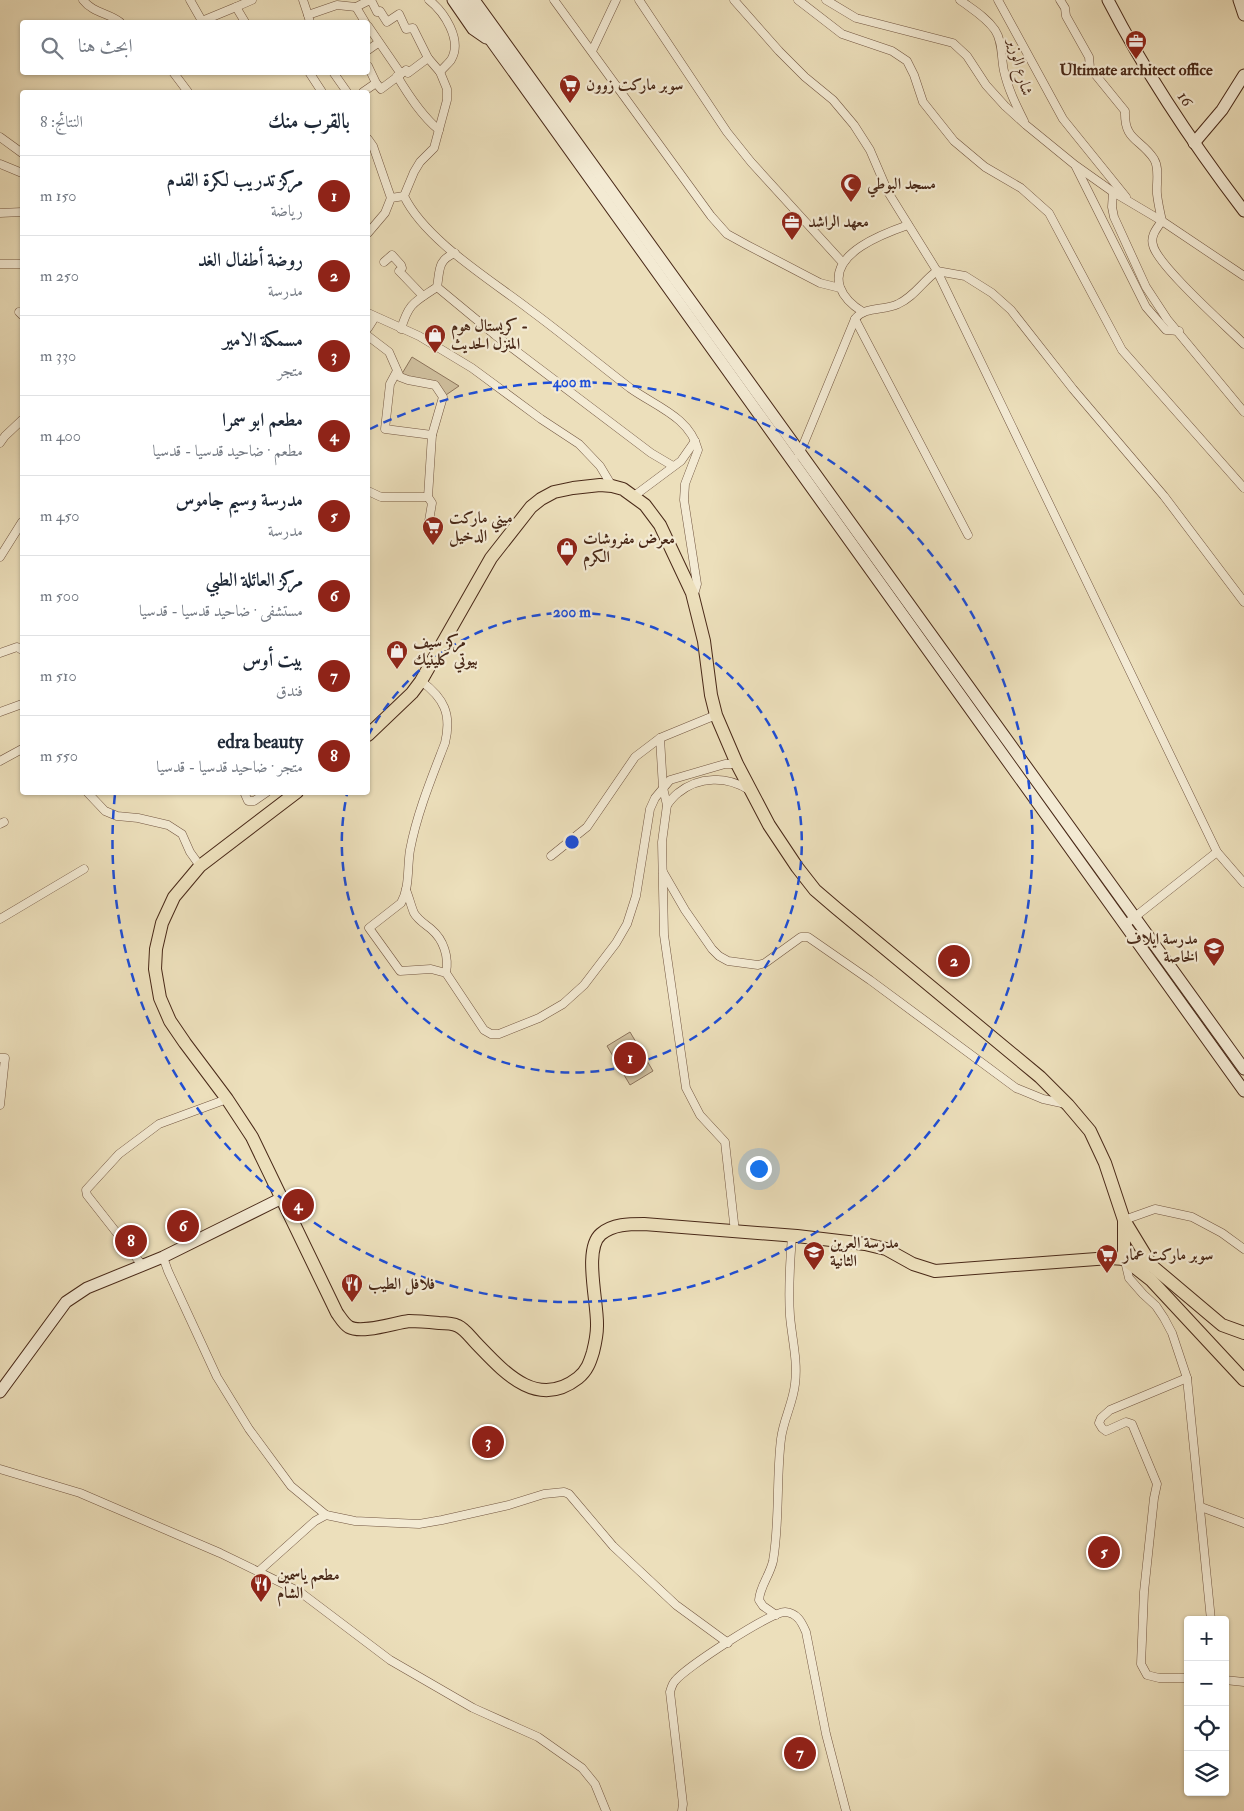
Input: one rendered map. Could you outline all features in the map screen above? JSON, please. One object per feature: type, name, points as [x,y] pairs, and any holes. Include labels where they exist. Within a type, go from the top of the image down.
[{"type":"main road","points":[[370,733],[412,693],[491,558],[531,507],[554,492],[573,488],[612,486],[623,489],[634,496],[645,505],[660,525],[692,593],[704,641],[716,715],[737,764],[774,832],[797,867],[815,890],[1040,1077],[1068,1104],[1090,1131],[1105,1162],[1124,1220],[1152,1266],[1222,1325],[1244,1333]]},
{"type":"main road","points":[[293,795],[200,866],[174,897],[162,923],[156,949],[155,969],[160,998],[170,1021],[227,1099],[252,1137],[337,1313],[350,1327],[362,1329],[410,1321],[448,1323],[459,1326],[503,1372],[524,1386],[551,1390],[568,1384],[580,1377],[588,1367],[594,1347],[597,1326],[592,1247],[600,1234],[625,1224],[792,1236],[865,1244],[886,1249],[913,1264],[935,1271],[1094,1259],[1124,1259],[1152,1266]]},
{"type":"main road","points":[[1124,1220],[1124,1259]]},
{"type":"main road","points":[[1124,1259],[1151,1280],[1244,1380]]},
{"type":"street","points":[[83,0],[88,7],[118,20]]},
{"type":"street","points":[[190,0],[201,20]]},
{"type":"street","points":[[204,20],[252,0]]},
{"type":"street","points":[[303,0],[309,19],[337,4],[356,7],[370,0],[377,12],[380,11],[387,22],[399,14],[406,29],[413,28],[428,58],[440,72],[447,89],[447,100],[434,148],[420,162],[406,187],[404,196],[413,212],[422,224],[455,253],[632,389],[672,414],[689,430],[698,450],[685,484],[684,500],[697,584],[695,591],[692,593]]},
{"type":"street","points":[[453,0],[473,29],[494,45]]},
{"type":"street","points":[[462,0],[797,457]]},
{"type":"street","points":[[474,0],[797,457],[1130,921],[1244,1091]]},
{"type":"street","points":[[554,0],[711,216],[727,234],[820,283],[840,288]]},
{"type":"street","points":[[592,51],[616,0]]},
{"type":"street","points":[[639,0],[727,132],[844,263]]},
{"type":"street","points":[[734,0],[778,51],[833,100],[850,119],[870,150],[888,192],[936,271],[1217,852],[1244,883]]},
{"type":"street","points":[[798,0],[842,34],[892,51],[907,61],[914,75],[922,102],[954,141],[985,166],[1021,188],[1049,213],[1122,350],[1244,488]]},
{"type":"street","points":[[826,0],[856,18],[953,43],[967,56],[986,85],[1026,126],[1075,165],[1114,192],[1162,221],[1244,276]]},
{"type":"street","name":"شارع الوزير","points":[[960,0],[987,21],[996,32],[1011,94],[1026,126]]},
{"type":"street","points":[[998,0],[1063,119],[1129,200]]},
{"type":"street","points":[[1060,0],[1065,8],[1066,16],[1089,57],[1090,68],[1125,111],[1125,125],[1128,131],[1154,160],[1157,168],[1157,196],[1162,221],[1153,236],[1152,243],[1155,253],[1189,291],[1244,344]]},
{"type":"street","name":"16","points":[[1108,0],[1130,44],[1194,144],[1244,211]]},
{"type":"street","points":[[1239,0],[1244,16]]},
{"type":"street","points":[[434,2],[448,23],[453,35],[454,48],[451,59],[440,72]]},
{"type":"street","points":[[240,4],[244,20]]},
{"type":"street","points":[[356,7],[362,20]]},
{"type":"street","points":[[370,29],[418,108],[430,123],[439,130]]},
{"type":"street","points":[[370,49],[378,43]]},
{"type":"street","points":[[370,70],[381,89],[406,70],[408,72],[428,58]]},
{"type":"street","points":[[175,75],[186,90]]},
{"type":"street","points":[[311,75],[321,90]]},
{"type":"street","points":[[335,75],[346,90]]},
{"type":"street","points":[[1194,144],[1222,110],[1244,76]]},
{"type":"street","points":[[366,90],[376,83]]},
{"type":"street","points":[[0,137],[20,152]]},
{"type":"street","points":[[370,142],[391,198],[385,213],[370,231]]},
{"type":"street","points":[[0,164],[20,172]]},
{"type":"street","points":[[1075,165],[1146,307],[1166,330],[1178,331]]},
{"type":"street","points":[[1114,192],[1112,207],[1114,217],[1146,286],[1167,319],[1244,412]]},
{"type":"street","points":[[391,198],[404,196]]},
{"type":"street","points":[[0,213],[20,212]]},
{"type":"street","points":[[863,312],[850,302],[840,288],[839,277],[844,263],[852,253],[868,242],[908,225]]},
{"type":"street","points":[[437,288],[441,262],[445,257],[455,253]]},
{"type":"street","points":[[384,262],[392,254],[402,265],[399,271],[423,296]]},
{"type":"street","points":[[0,264],[20,264]]},
{"type":"street","points":[[797,457],[855,319],[863,312],[900,304],[912,296],[936,271]]},
{"type":"street","points":[[936,271],[965,276],[992,292],[1011,310],[1073,389],[1164,496],[1244,602]]},
{"type":"street","points":[[402,329],[406,314],[411,306],[437,288]]},
{"type":"street","points":[[437,288],[488,330],[628,436],[651,453],[674,466]]},
{"type":"street","points":[[371,315],[436,345],[472,368],[541,419],[579,444],[600,466],[612,486]]},
{"type":"street","points":[[855,319],[968,535]]},
{"type":"street","points":[[370,338],[389,352],[400,377],[435,386],[443,397],[432,435],[428,497],[432,503],[428,521]]},
{"type":"street","points":[[397,371],[390,384],[385,429],[432,435]]},
{"type":"street","points":[[0,443],[20,422]]},
{"type":"street","points":[[634,496],[686,456],[695,441]]},
{"type":"street","points":[[370,492],[381,497],[428,497]]},
{"type":"street","points":[[0,557],[20,525]]},
{"type":"street","points":[[0,653],[17,647],[20,649]]},
{"type":"street","points":[[420,681],[442,703],[446,710],[449,728],[415,830],[410,851],[406,890],[401,903],[369,928],[400,971],[431,969],[446,973]]},
{"type":"street","points":[[0,712],[20,705]]},
{"type":"street","points":[[551,856],[587,827],[610,797],[635,758],[660,738],[716,715]]},
{"type":"street","points":[[660,738],[663,788],[667,805],[662,842],[664,935],[686,1088],[700,1114],[725,1142],[735,1232]]},
{"type":"street","points":[[0,761],[20,750]]},
{"type":"street","points":[[406,890],[414,912],[434,932],[444,946],[447,964],[446,973],[484,1030],[491,1034],[499,1034],[539,1018],[563,1004],[584,984],[616,943],[627,924],[636,896],[650,809],[670,780],[725,764],[737,764]]},
{"type":"street","points":[[667,805],[677,793],[694,784],[709,780],[724,779],[738,782],[752,792]]},
{"type":"street","points":[[90,795],[106,810],[117,816],[138,818],[168,825],[182,834],[190,852],[200,866]]},
{"type":"street","points":[[246,795],[248,800],[254,801],[263,795]]},
{"type":"street","points":[[1130,921],[1217,852]]},
{"type":"street","points":[[0,919],[84,870]]},
{"type":"street","points":[[663,872],[698,929],[719,956],[728,961],[758,965],[765,963],[801,937],[808,937],[870,980],[1016,1088],[1042,1099],[1068,1104]]},
{"type":"street","points":[[1130,921],[1244,1068]]},
{"type":"street","points":[[0,1058],[5,1058],[0,1105]]},
{"type":"street","points":[[142,1265],[87,1195],[86,1190],[119,1154],[159,1124],[227,1099]]},
{"type":"street","points":[[0,1392],[66,1302],[87,1288],[163,1256],[282,1198]]},
{"type":"street","points":[[1124,1220],[1155,1209],[1192,1217],[1222,1233],[1244,1249]]},
{"type":"street","points":[[776,1615],[763,1606],[759,1600],[760,1592],[770,1574],[773,1563],[776,1541],[781,1437],[795,1384],[796,1364],[790,1316],[789,1286],[792,1236]]},
{"type":"street","points":[[163,1256],[168,1271],[217,1377],[249,1429],[291,1486],[326,1515],[355,1521],[419,1524],[500,1507],[544,1494],[564,1492],[569,1494],[613,1546],[676,1605],[728,1643]]},
{"type":"street","points":[[1124,1259],[1129,1278],[1156,1306],[1168,1326],[1187,1378],[1211,1616]]},
{"type":"street","points":[[1184,1678],[1159,1678],[1146,1675],[1142,1664],[1144,1592],[1157,1484],[1132,1424],[1126,1422],[1106,1431],[1099,1423],[1101,1418],[1110,1410],[1187,1378]]},
{"type":"street","points":[[0,1469],[80,1493],[220,1554],[300,1592],[390,1660],[474,1708],[538,1736],[582,1768],[595,1784],[606,1811]]},
{"type":"street","points":[[1201,1507],[1244,1524]]},
{"type":"street","points":[[258,1572],[315,1521],[326,1515]]},
{"type":"street","points":[[682,1811],[683,1804],[670,1692],[674,1682],[694,1665],[728,1643],[776,1615],[786,1612],[795,1615],[801,1621],[806,1632],[826,1734],[846,1811]]},
{"type":"street","points":[[1229,1680],[1244,1682]]},
{"type":"shaded area","points":[[412,357],[459,386],[443,397],[438,389],[400,377]]},
{"type":"shaded area","points":[[630,1032],[653,1071],[630,1085],[607,1046]]},
{"type":"place","name":"Ultimate architect office","points":[[1136,60]]},
{"type":"place","name":"سوبر ماركت زوون","points":[[570,104]]},
{"type":"place","name":"مسجد البوطي","points":[[851,203]]},
{"type":"place","name":"معهد الراشد","points":[[792,241]]},
{"type":"place","name":"كريستال هوم - المنزل الحديث","points":[[435,354]]},
{"type":"place","name":"ميني ماركت الدخيل","points":[[433,546]]},
{"type":"place","name":"معرض مفروشات الكرم","points":[[567,567]]},
{"type":"place","name":"مركز سيف بيوتي كلينيك","points":[[397,670]]},
{"type":"place","name":"روضة أطفال الغد","points":[[954,961]]},
{"type":"place","name":"مدرسة ايلاف الخاصة","points":[[1214,967]]},
{"type":"place","name":"مركز تدريب لكرة القدم","points":[[630,1058]]},
{"type":"place","name":"مطعم ابو سمرا","points":[[298,1205]]},
{"type":"place","name":"مركز العائلة الطبي","points":[[183,1226]]},
{"type":"place","name":"edra beauty","points":[[131,1241]]},
{"type":"place","name":"مدرسة العرين الثانية","points":[[814,1271]]},
{"type":"place","name":"سوبر ماركت عمار","points":[[1107,1274]]},
{"type":"place","name":"فلافل الطيب","points":[[352,1303]]},
{"type":"place","name":"مسمكة الامير","points":[[488,1442]]},
{"type":"place","name":"مدرسة وسيم جاموس","points":[[1104,1552]]},
{"type":"place","name":"مطعم ياسمين الشام","points":[[261,1603]]},
{"type":"place","name":"بيت أوس","points":[[800,1753]]}]
